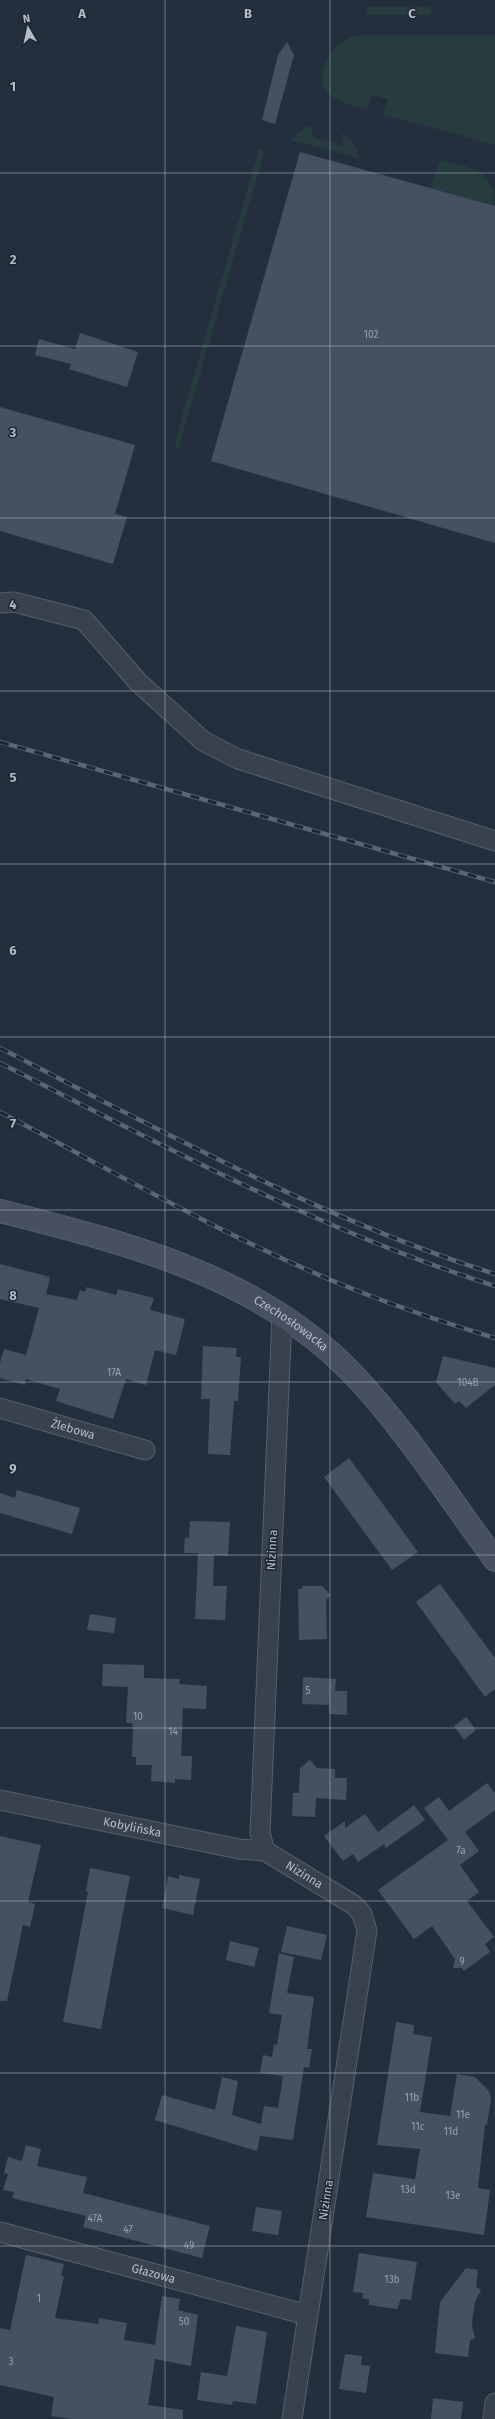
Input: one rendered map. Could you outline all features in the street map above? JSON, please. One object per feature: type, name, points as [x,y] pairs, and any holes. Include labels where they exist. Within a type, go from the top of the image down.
[{"type":"street","points":[[0,603],[14,602],[84,620],[138,682],[203,741],[238,758],[495,842]]},
{"type":"street","name":"Czechosłowacka","points":[[0,1211],[105,1237],[157,1254],[211,1276],[282,1316],[335,1357],[367,1390],[495,1560]]},
{"type":"street","name":"Nizinna","points":[[282,1316],[260,1833],[265,1850],[354,1905],[362,1914],[367,1931],[292,2419]]},
{"type":"street","name":"Żlebowa","points":[[0,1408],[145,1450]]},
{"type":"street","name":"Kobylińska","points":[[0,1800],[239,1849],[265,1850]]},
{"type":"street","name":"Głazowa","points":[[0,2232],[307,2315]]},
{"type":"street","points":[[493,2419],[495,2403]]},
{"type":"green space","points":[[367,7],[429,7],[433,11],[429,15],[367,15]]},
{"type":"green space","points":[[365,35],[495,35],[495,145],[383,114],[388,99],[373,95],[368,109],[346,103],[331,96],[323,85],[321,78],[326,62],[331,54],[343,42],[351,37]]},
{"type":"green space","points":[[311,126],[314,138],[344,146],[341,133],[345,135],[355,147],[359,158],[291,140],[304,128]]},
{"type":"green space","points":[[259,149],[263,150],[264,153],[178,450],[175,449],[176,438]]},
{"type":"green space","points":[[440,160],[471,168],[486,177],[494,194],[495,206],[431,188]]},
{"type":"building","points":[[287,42],[294,55],[275,124],[262,120],[278,55]]},
{"type":"building","points":[[300,152],[495,206],[495,543],[211,461]]},
{"type":"building","points":[[80,333],[138,352],[127,387],[69,369],[71,364],[35,355],[39,339],[75,349]]},
{"type":"building","points":[[0,407],[135,445],[115,514],[127,517],[113,564],[0,531]]},
{"type":"building","points":[[0,1264],[50,1277],[46,1294],[77,1300],[80,1290],[85,1292],[87,1287],[116,1295],[118,1289],[154,1298],[150,1310],[185,1319],[176,1355],[155,1350],[146,1385],[126,1379],[113,1419],[56,1401],[60,1389],[26,1379],[25,1385],[0,1378],[0,1363],[4,1349],[26,1355],[39,1308],[0,1299]]},
{"type":"building","points":[[203,1346],[237,1348],[236,1357],[241,1357],[238,1401],[234,1401],[230,1455],[208,1454],[210,1399],[201,1399]]},
{"type":"building","points":[[443,1356],[495,1368],[495,1385],[466,1408],[459,1401],[455,1404],[436,1382]]},
{"type":"building","points":[[349,1458],[418,1552],[392,1570],[324,1477]]},
{"type":"building","points":[[17,1490],[80,1508],[72,1534],[0,1513],[0,1493],[15,1498]]},
{"type":"building","points":[[190,1521],[230,1522],[228,1556],[214,1555],[213,1586],[227,1586],[225,1620],[195,1619],[198,1553],[184,1553],[185,1537],[189,1538]]},
{"type":"building","points":[[440,1584],[495,1658],[495,1689],[485,1697],[416,1602]]},
{"type":"building","points":[[302,1586],[322,1586],[331,1595],[326,1600],[327,1639],[299,1640],[298,1589],[302,1589]]},
{"type":"building","points":[[90,1614],[116,1618],[114,1633],[87,1630]]},
{"type":"building","points":[[103,1664],[144,1665],[144,1678],[180,1679],[179,1684],[207,1686],[206,1709],[183,1708],[181,1756],[192,1756],[191,1780],[175,1779],[175,1783],[151,1781],[152,1765],[136,1765],[136,1757],[132,1757],[133,1727],[132,1723],[126,1723],[128,1687],[102,1686]]},
{"type":"building","points":[[303,1677],[336,1679],[335,1691],[347,1691],[347,1715],[329,1714],[329,1705],[302,1704]]},
{"type":"building","points":[[466,1717],[476,1730],[464,1740],[454,1726]]},
{"type":"building","points":[[310,1760],[317,1768],[335,1769],[335,1778],[347,1778],[346,1800],[316,1798],[315,1817],[292,1816],[293,1793],[299,1793],[300,1768]]},
{"type":"building","points":[[487,1783],[495,1793],[495,1810],[465,1832],[479,1851],[460,1865],[479,1892],[467,1901],[494,1937],[485,1944],[490,1952],[464,1971],[462,1968],[453,1968],[455,1959],[432,1926],[414,1939],[378,1890],[448,1840],[424,1808],[439,1797],[449,1811]]},
{"type":"building","points":[[414,1805],[425,1820],[386,1848],[384,1844],[358,1862],[353,1854],[343,1861],[324,1836],[345,1821],[345,1828],[365,1814],[378,1832]]},
{"type":"building","points":[[0,1836],[41,1845],[28,1902],[35,1904],[30,1927],[23,1925],[7,2001],[0,2001]]},
{"type":"building","points":[[90,1868],[130,1876],[101,2029],[63,2022],[88,1892],[86,1891]]},
{"type":"building","points":[[179,1875],[200,1879],[193,1915],[162,1908],[168,1876],[179,1879]]},
{"type":"building","points":[[287,1926],[327,1935],[321,1960],[281,1952]]},
{"type":"building","points":[[230,1941],[259,1948],[254,1967],[226,1960]]},
{"type":"building","points":[[279,1953],[294,1957],[287,1993],[314,1997],[307,2049],[312,2049],[309,2068],[304,2067],[293,2140],[260,2136],[257,2151],[155,2120],[162,2095],[215,2110],[222,2077],[238,2081],[232,2115],[261,2124],[264,2106],[278,2108],[283,2076],[260,2073],[263,2055],[272,2057],[274,2044],[277,2045],[282,2015],[269,2013]]},
{"type":"building","points":[[396,2022],[414,2025],[413,2034],[432,2037],[420,2112],[450,2116],[457,2074],[475,2077],[489,2091],[491,2099],[487,2125],[485,2125],[478,2188],[490,2190],[484,2235],[366,2217],[373,2173],[415,2179],[420,2149],[377,2145]]},
{"type":"building","points":[[26,2145],[41,2149],[37,2166],[87,2177],[83,2193],[210,2226],[202,2258],[83,2227],[86,2216],[12,2198],[14,2192],[3,2190],[8,2174],[4,2173],[8,2157],[22,2161]]},
{"type":"building","points":[[256,2207],[282,2211],[278,2235],[252,2231]]},
{"type":"building","points":[[359,2253],[417,2262],[411,2300],[401,2299],[397,2309],[369,2305],[369,2299],[362,2298],[363,2293],[353,2292]]},
{"type":"building","points":[[26,2255],[64,2264],[61,2276],[64,2276],[55,2318],[98,2324],[99,2318],[127,2323],[124,2340],[155,2345],[162,2296],[180,2299],[178,2310],[198,2315],[191,2366],[155,2359],[148,2405],[183,2410],[183,2419],[72,2419],[51,2416],[54,2397],[0,2385],[0,2328],[10,2330]]},
{"type":"building","points":[[466,2268],[478,2270],[476,2287],[481,2290],[475,2302],[473,2314],[472,2326],[475,2338],[470,2340],[468,2357],[435,2353],[440,2302]]},
{"type":"building","points":[[236,2326],[267,2332],[256,2404],[233,2401],[232,2405],[197,2400],[201,2372],[227,2376]]},
{"type":"building","points":[[345,2354],[362,2356],[361,2365],[370,2366],[366,2393],[339,2389]]},
{"type":"building","points":[[433,2398],[463,2402],[461,2419],[431,2419]]},
{"type":"railway","points":[[0,742],[495,882]]},
{"type":"railway","points":[[0,1048],[243,1172],[367,1227],[430,1252],[495,1274]]},
{"type":"railway","points":[[0,1063],[121,1125],[243,1185],[305,1213],[430,1264],[495,1286]]},
{"type":"railway","points":[[0,1112],[209,1223],[295,1264],[357,1291],[435,1319],[495,1338]]}]
